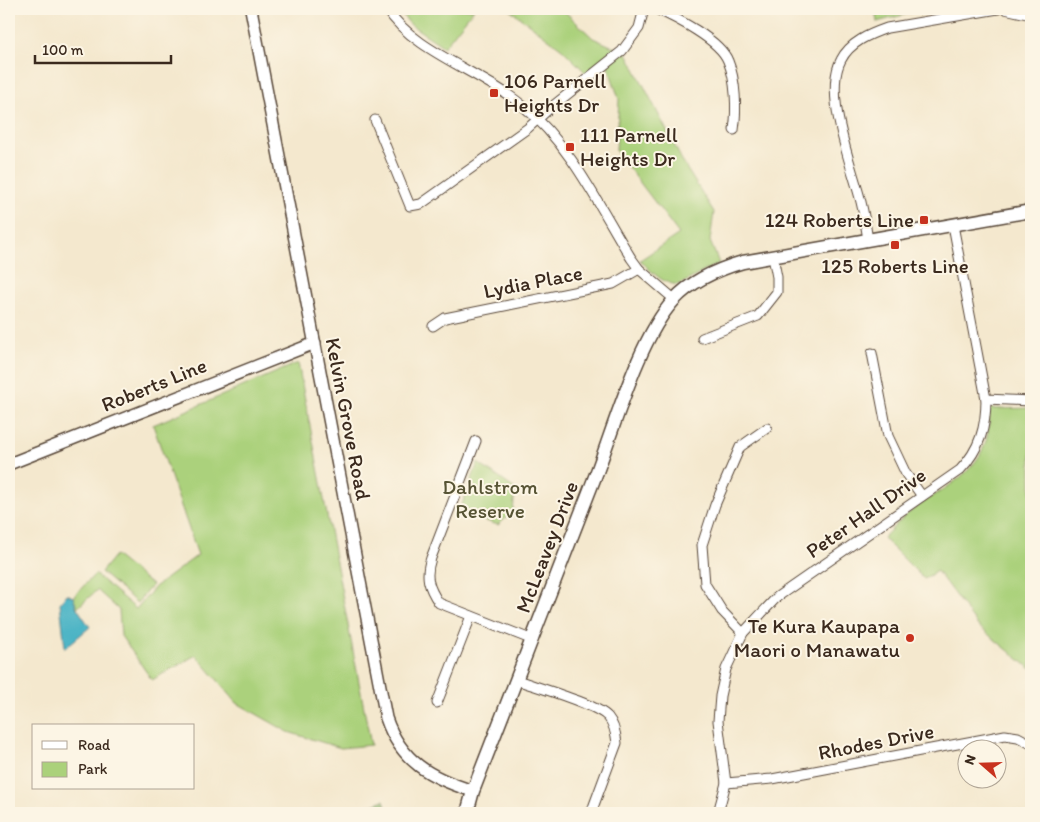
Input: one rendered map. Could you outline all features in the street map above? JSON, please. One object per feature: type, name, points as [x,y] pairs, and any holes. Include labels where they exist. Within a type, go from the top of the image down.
[{"type":"main road","points":[[674,299],[720,269],[773,257],[1031,211]]},
{"type":"main road","name":"McLeavey Drive","points":[[467,813],[473,791],[533,640],[634,374],[648,340],[674,299]]},
{"type":"street","name":"Kelvin Grove Road","points":[[251,9],[386,718],[393,738],[404,753],[430,774],[473,791]]},
{"type":"street","points":[[387,9],[405,31],[507,93],[538,119],[579,170],[639,269],[674,299]]},
{"type":"street","points":[[375,120],[410,206],[421,204],[538,119],[622,51],[639,28],[644,9]]},
{"type":"street","points":[[656,9],[703,35],[728,60],[737,108],[734,130]]},
{"type":"street","points":[[868,240],[861,202],[847,159],[835,93],[840,60],[851,46],[879,31],[998,9]]},
{"type":"street","points":[[1004,9],[1031,15]]},
{"type":"street","name":"Peter Hall Drive","points":[[718,813],[726,783],[718,721],[720,696],[726,669],[743,632],[777,597],[960,470],[969,460],[982,435],[986,399],[953,225]]},
{"type":"street","points":[[702,338],[758,316],[777,292],[777,277],[773,257]]},
{"type":"street","name":"Lydia Place","points":[[433,326],[445,318],[613,284],[620,282],[639,269]]},
{"type":"street","name":"Roberts Line","points":[[9,464],[315,343]]},
{"type":"street","points":[[872,353],[888,436],[906,474],[922,496]]},
{"type":"street","points":[[986,399],[1031,401]]},
{"type":"street","points":[[743,632],[722,611],[705,584],[702,545],[715,505],[740,447],[766,428]]},
{"type":"street","points":[[476,440],[426,572],[430,590],[439,603],[533,640]]},
{"type":"street","points":[[437,703],[471,616]]},
{"type":"street","points":[[517,680],[596,709],[609,718],[616,733],[617,743],[591,813]]},
{"type":"street","name":"Rhodes Drive","points":[[726,783],[772,779],[1005,735],[1018,737],[1031,744]]},
{"type":"green space","points":[[397,9],[474,9],[444,47],[411,25]]},
{"type":"green space","points":[[509,9],[562,9],[593,38],[627,53],[685,166],[714,212],[710,241],[719,263],[681,284],[675,284],[664,281],[640,260],[679,234],[616,151],[619,99],[607,63],[590,77],[562,49]]},
{"type":"green space","points":[[875,9],[918,9],[918,11],[877,22]]},
{"type":"green space","points":[[298,363],[371,745],[341,748],[288,732],[237,703],[196,655],[152,680],[121,636],[119,610],[97,590],[77,608],[73,597],[95,574],[136,609],[156,586],[198,555],[153,425]]},
{"type":"green space","points":[[1031,408],[1031,669],[978,626],[937,571],[924,579],[883,538],[905,516],[951,485],[975,462],[983,448],[988,431],[989,409]]},
{"type":"green space","name":"Dahlstrom Reserve","points":[[478,463],[515,489],[513,512],[498,525],[459,512]]},
{"type":"green space","points":[[115,555],[152,585],[137,603],[101,572]]},
{"type":"green space","points":[[384,800],[388,812],[350,813]]},
{"type":"water","points":[[67,594],[73,597],[77,608],[90,627],[65,648],[60,603]]},
{"type":"place","name":"106 Parnell Heights Dr","points":[[494,93]]},
{"type":"place","name":"111 Parnell Heights Dr","points":[[570,147]]},
{"type":"place","name":"124 Roberts Line","points":[[924,220]]},
{"type":"place","name":"125 Roberts Line","points":[[895,245]]},
{"type":"place","name":"Te Kura Kaupapa Maori o Manawatu","points":[[910,638]]}]
